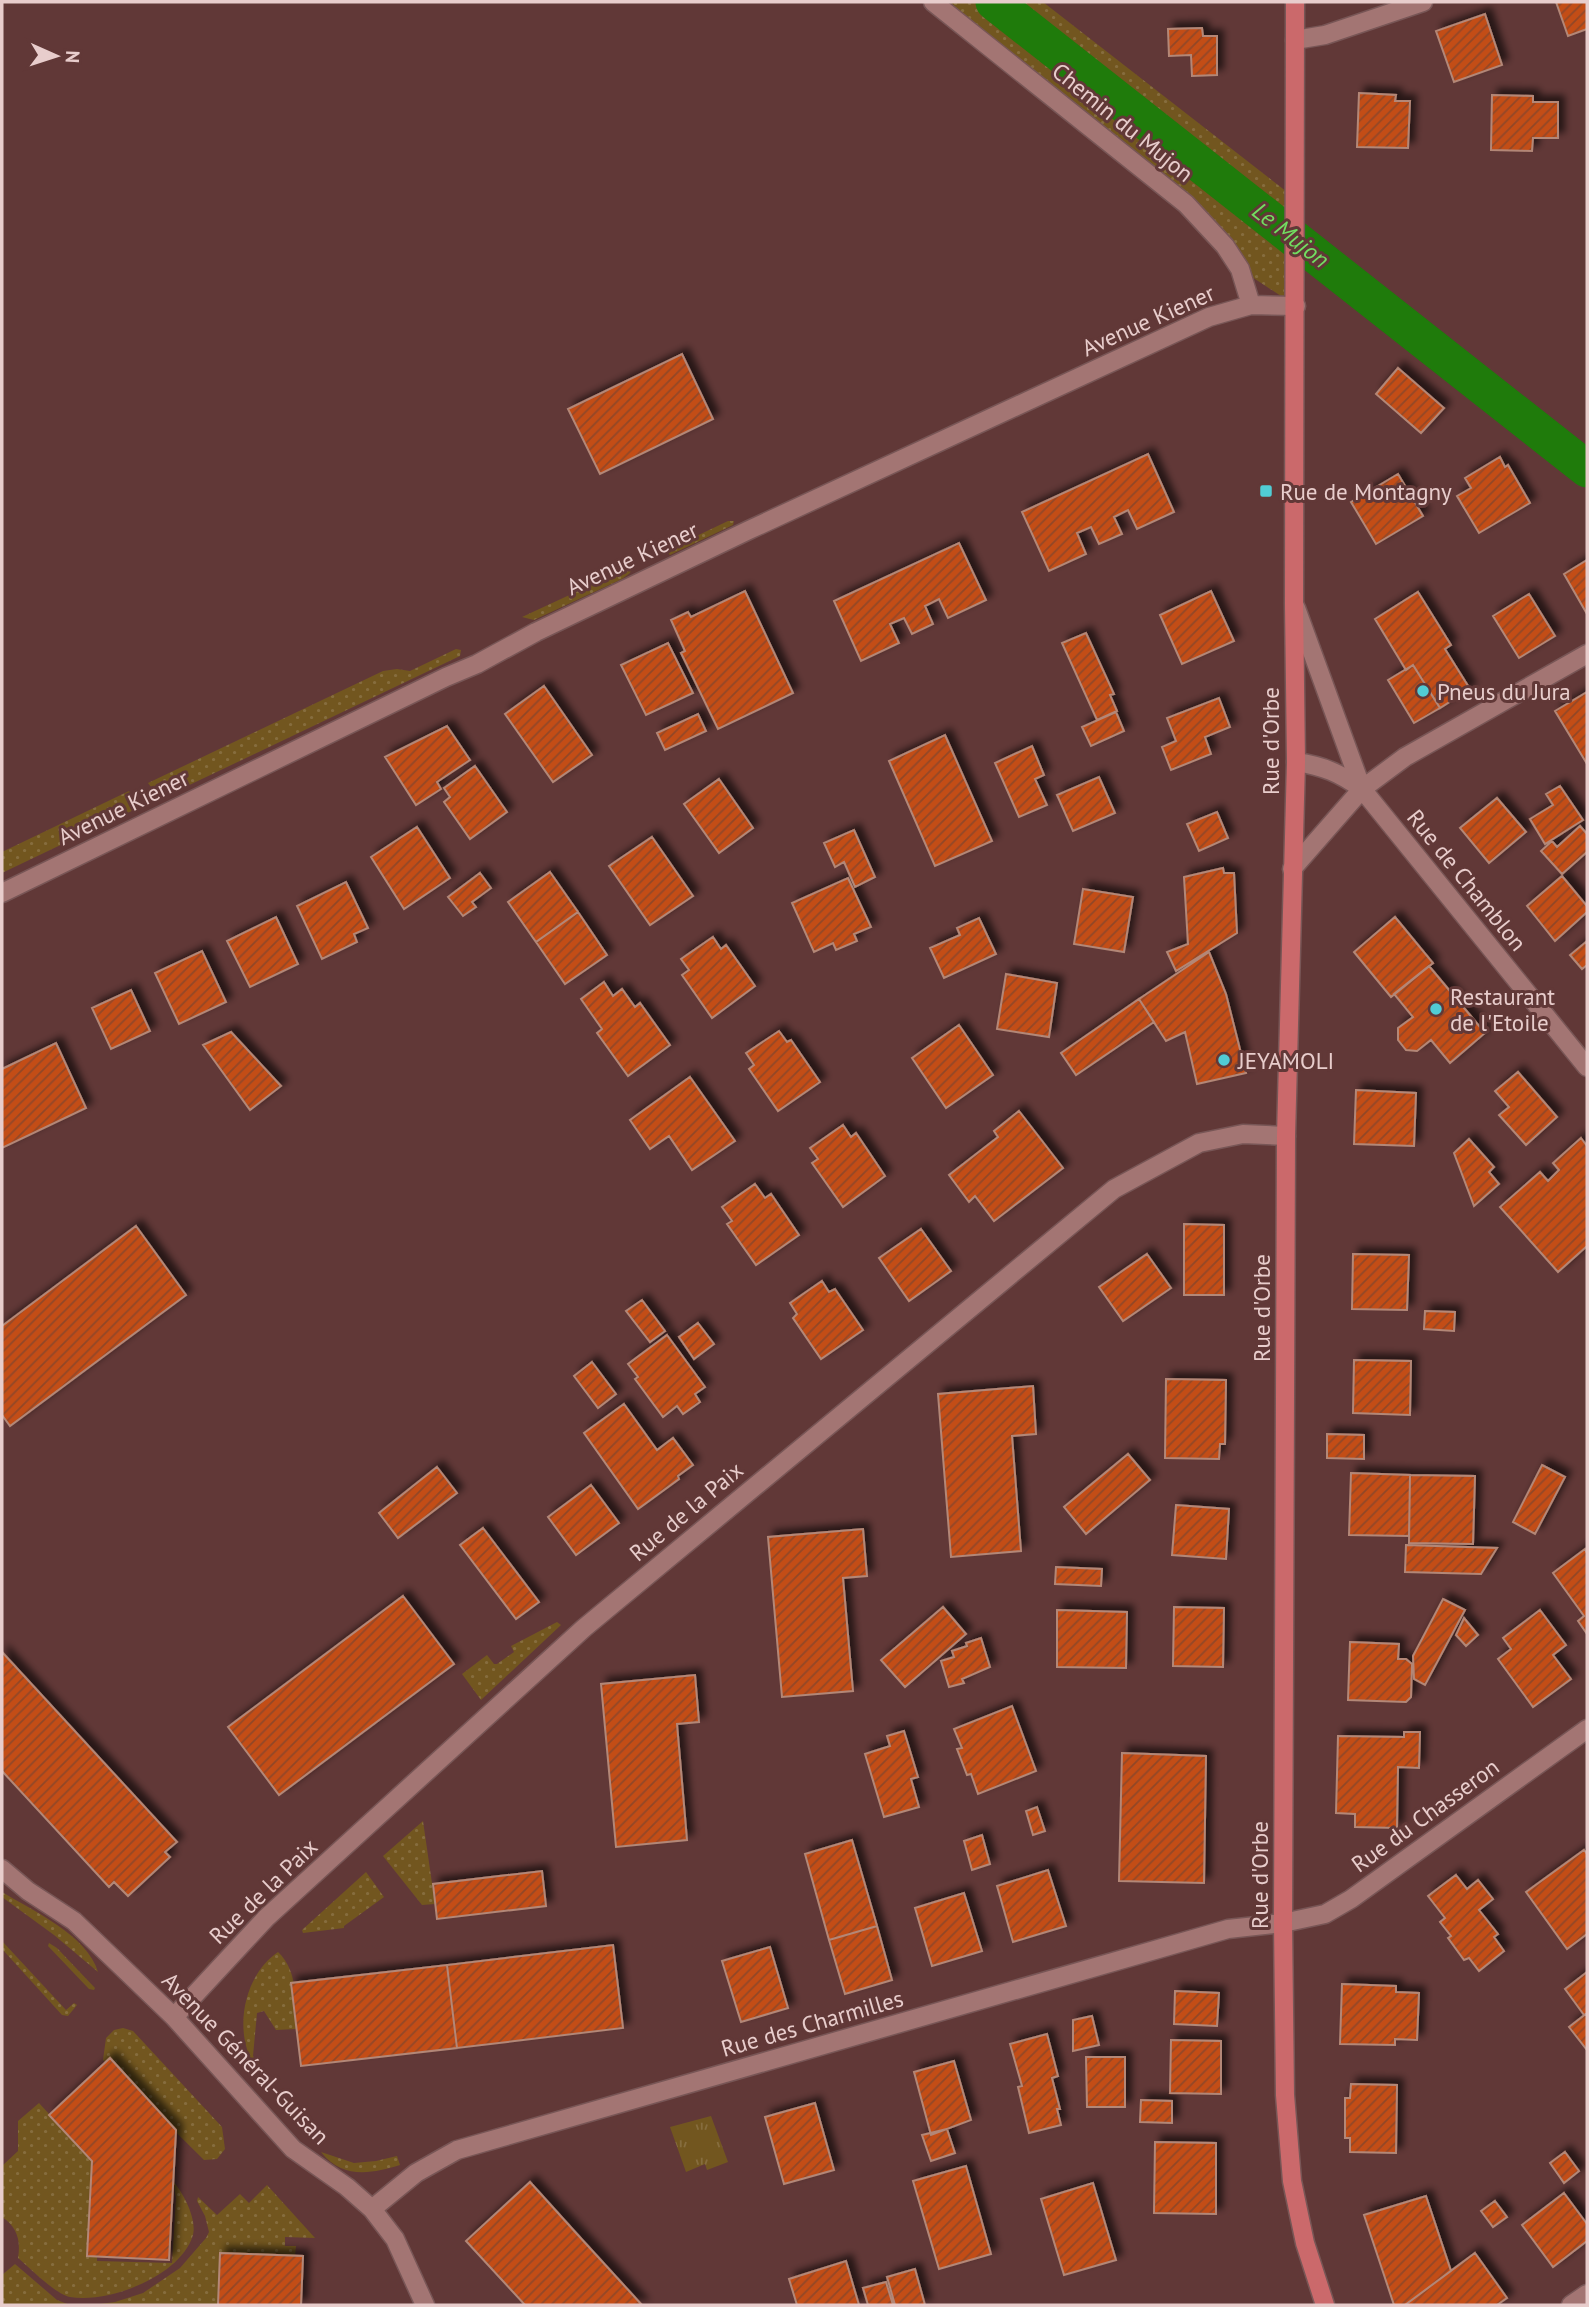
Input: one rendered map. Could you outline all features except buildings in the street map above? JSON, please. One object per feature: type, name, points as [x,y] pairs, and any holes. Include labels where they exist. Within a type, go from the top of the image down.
[{"type":"main road","name":"Rue d'Orbe","points":[[1295,2],[1296,762],[1286,1136],[1283,1923],[1285,2095],[1288,2147],[1302,2230],[1325,2305]]},
{"type":"street","name":"Chemin du Mujon","points":[[933,2],[1186,204],[1225,246],[1240,268],[1251,304]]},
{"type":"street","points":[[1295,40],[1325,35],[1423,2]]},
{"type":"street","name":"Avenue Kiener","points":[[2,893],[749,530],[1209,317],[1251,304],[1296,306]]},
{"type":"street","name":"Rue de Chamblon","points":[[1294,604],[1362,789]]},
{"type":"street","points":[[1292,869],[1362,789],[1405,757],[1587,654]]},
{"type":"street","name":"Rue de Chamblon","points":[[1296,762],[1323,766],[1340,773],[1362,789],[1587,1067]]},
{"type":"street","name":"Rue de la Paix","points":[[174,2017],[266,1918],[584,1628],[1114,1189],[1199,1143],[1242,1134],[1286,1136]]},
{"type":"street","name":"Rue du Chasseron","points":[[1283,1923],[1325,1914],[1351,1899],[1587,1728]]},
{"type":"street","name":"Avenue Général-Guisan","points":[[2,1869],[28,1891],[74,1921],[174,2017],[293,2149],[347,2187],[372,2209],[395,2239],[425,2305]]},
{"type":"street","name":"Rue des Charmilles","points":[[372,2209],[416,2173],[457,2150],[1216,1933],[1283,1923]]},
{"type":"street","points":[[1570,2305],[1587,2294]]},
{"type":"green space","points":[[933,2],[1043,2],[1296,199],[1296,306],[1240,269],[1225,246]]},
{"type":"green space","points":[[728,521],[734,521],[733,525],[670,555],[665,551]]},
{"type":"green space","points":[[632,566],[630,573],[622,579],[534,620],[522,617]]},
{"type":"green space","points":[[456,649],[461,650],[460,656],[160,799],[148,783],[383,671],[410,671]]},
{"type":"green space","points":[[129,791],[140,807],[2,873],[2,852]]},
{"type":"green space","points":[[557,1622],[561,1625],[481,1700],[462,1674],[487,1655],[497,1664],[514,1652],[511,1646]]},
{"type":"green space","points":[[423,1821],[435,1904],[422,1905],[383,1856]]},
{"type":"green space","points":[[366,1872],[384,1897],[344,1928],[303,1933],[302,1930]]},
{"type":"green space","points":[[2,1892],[58,1925],[83,1947],[98,1972],[2,1897]]},
{"type":"green space","points":[[2,1941],[66,2010],[74,2003],[77,2005],[68,2016],[62,2015],[2,1949]]},
{"type":"green space","points":[[49,1943],[57,1948],[94,1990],[89,1989],[48,1946]]},
{"type":"green space","points":[[278,1952],[293,1978],[296,2029],[276,2030],[264,2011],[257,2013],[253,2056],[269,2075],[268,2082],[254,2065],[248,2051],[243,2020],[245,2004],[257,1974]]},
{"type":"green space","points":[[123,2028],[133,2031],[222,2127],[225,2149],[217,2159],[204,2160],[103,2060],[106,2038],[114,2030]]},
{"type":"green space","points":[[39,2103],[92,2161],[87,2256],[97,2257],[97,2261],[172,2263],[176,2198],[173,2181],[188,2206],[194,2228],[186,2250],[174,2263],[141,2284],[104,2296],[86,2298],[70,2297],[57,2291],[18,2258],[17,2234],[2,2217],[2,2166],[18,2151],[18,2121]]},
{"type":"green space","points":[[711,2116],[728,2162],[707,2170],[705,2164],[686,2172],[670,2127]]},
{"type":"green space","points":[[321,2152],[354,2163],[397,2156],[400,2165],[378,2171],[357,2172],[338,2167]]},
{"type":"green space","points":[[267,2185],[315,2238],[285,2237],[285,2246],[296,2246],[295,2256],[220,2253],[218,2305],[92,2305],[115,2302],[143,2293],[180,2268],[209,2232],[197,2201],[198,2197],[217,2215],[240,2194],[249,2203]]},
{"type":"green space","points":[[15,2264],[57,2300],[70,2305],[2,2305],[2,2275]]},
{"type":"waterway","name":"Le Mujon","points":[[994,2],[1587,469]]},
{"type":"place","name":"Rue de Montagny","points":[[1266,491]]},
{"type":"place","name":"Pneus du Jura","points":[[1423,691]]},
{"type":"place","name":"Restaurant de l'Etoile","points":[[1436,1009]]},
{"type":"place","name":"JEYAMOLI","points":[[1224,1060]]}]
